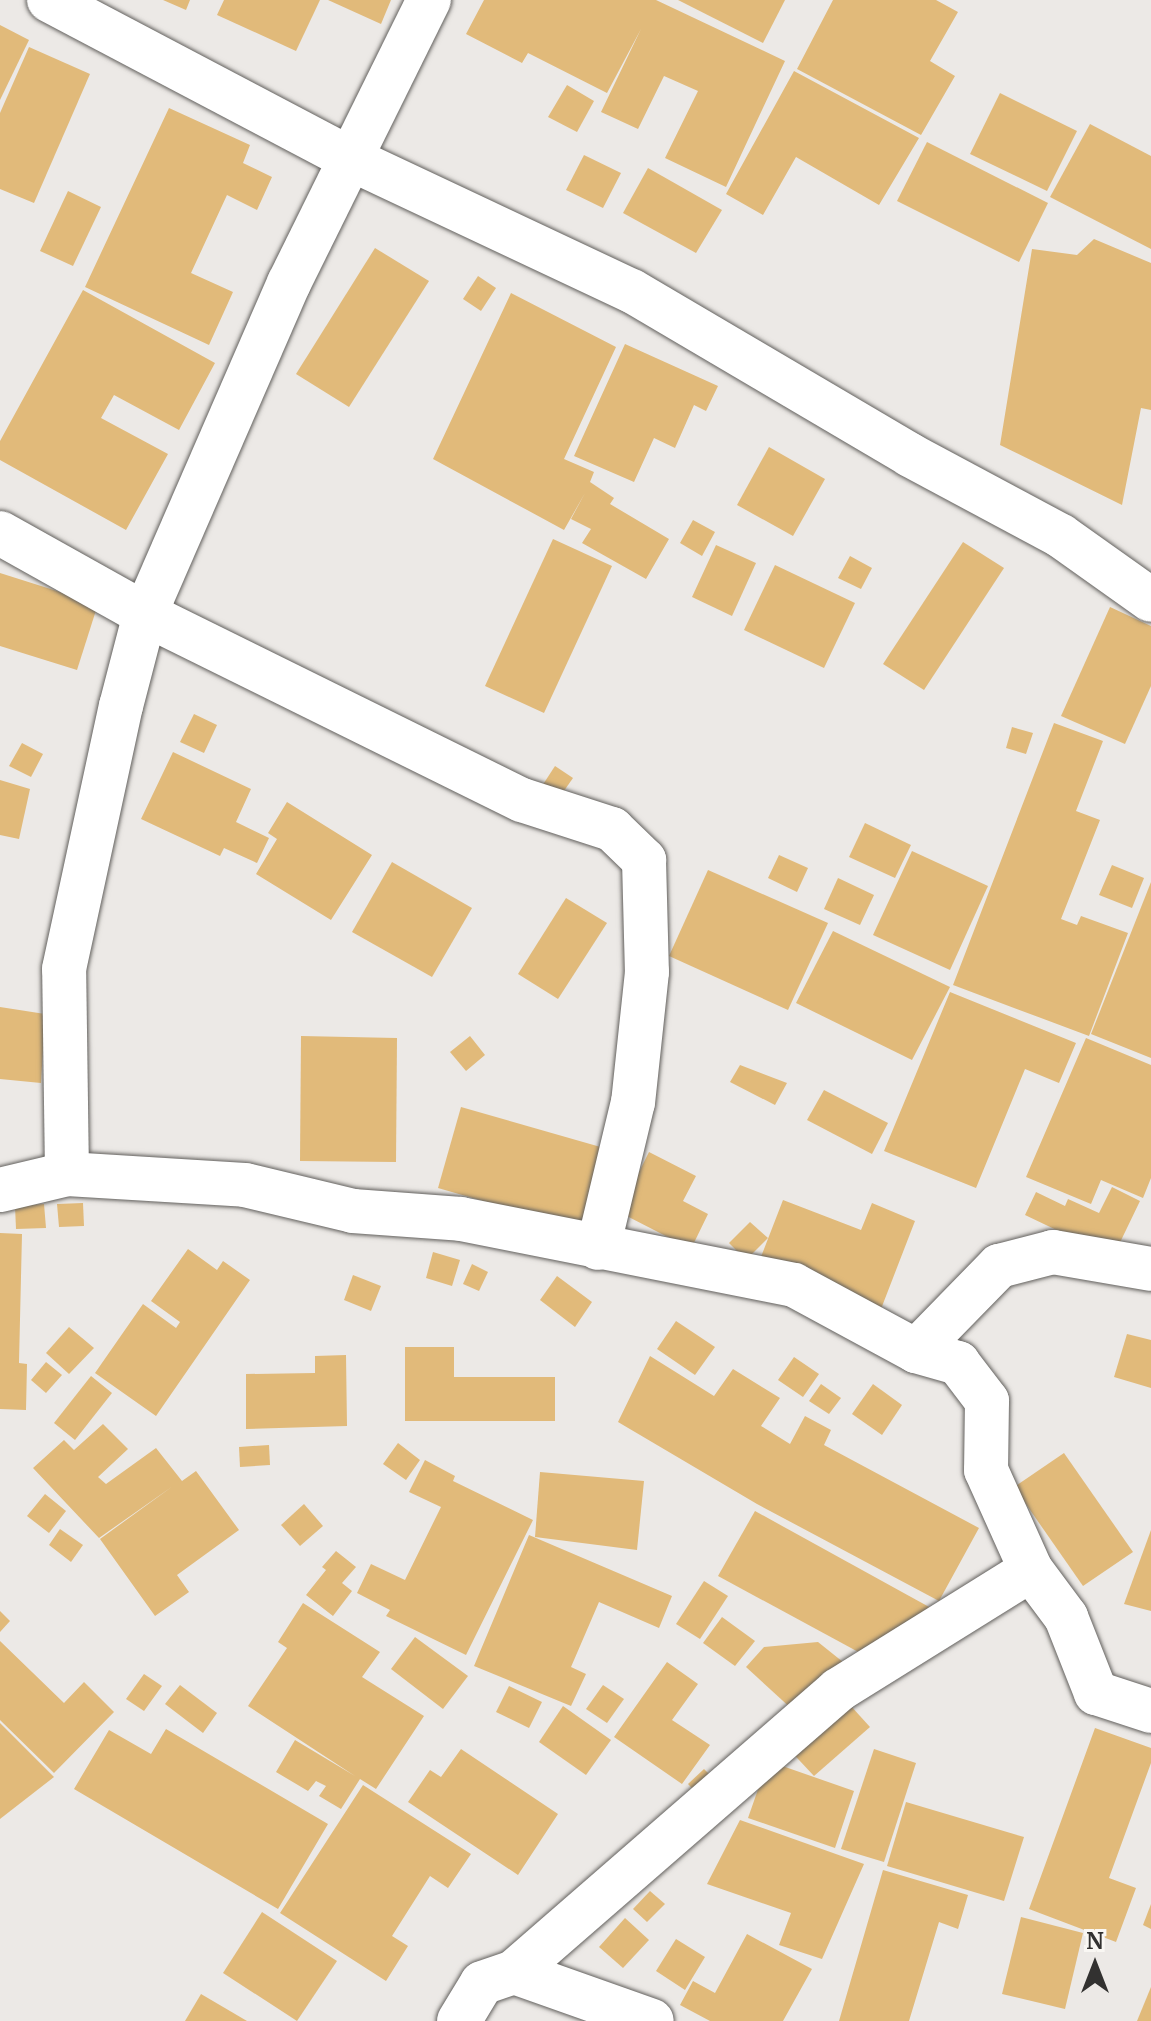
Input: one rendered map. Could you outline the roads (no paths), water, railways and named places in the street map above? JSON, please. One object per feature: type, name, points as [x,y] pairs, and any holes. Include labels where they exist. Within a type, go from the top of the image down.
[{"type":"street","points":[[49,0],[351,159],[632,291],[910,455],[1061,536],[1151,600]]},
{"type":"street","points":[[67,1174],[64,969],[121,706],[145,614],[289,283],[429,0]]},
{"type":"street","points":[[0,533],[145,614],[522,800],[612,829],[644,860],[647,972],[635,1088],[598,1248]]},
{"type":"street","points":[[0,1190],[67,1174],[245,1185],[353,1211],[461,1219],[794,1285],[916,1351],[958,1363],[987,1401],[986,1470],[1031,1570],[1066,1617],[1096,1693],[1151,1711]]},
{"type":"street","points":[[916,1351],[999,1266],[1053,1252],[1151,1269]]},
{"type":"street","points":[[459,2021],[482,1983],[514,1972],[838,1690],[1031,1570]]},
{"type":"street","points":[[514,1972],[652,2021]]}]
